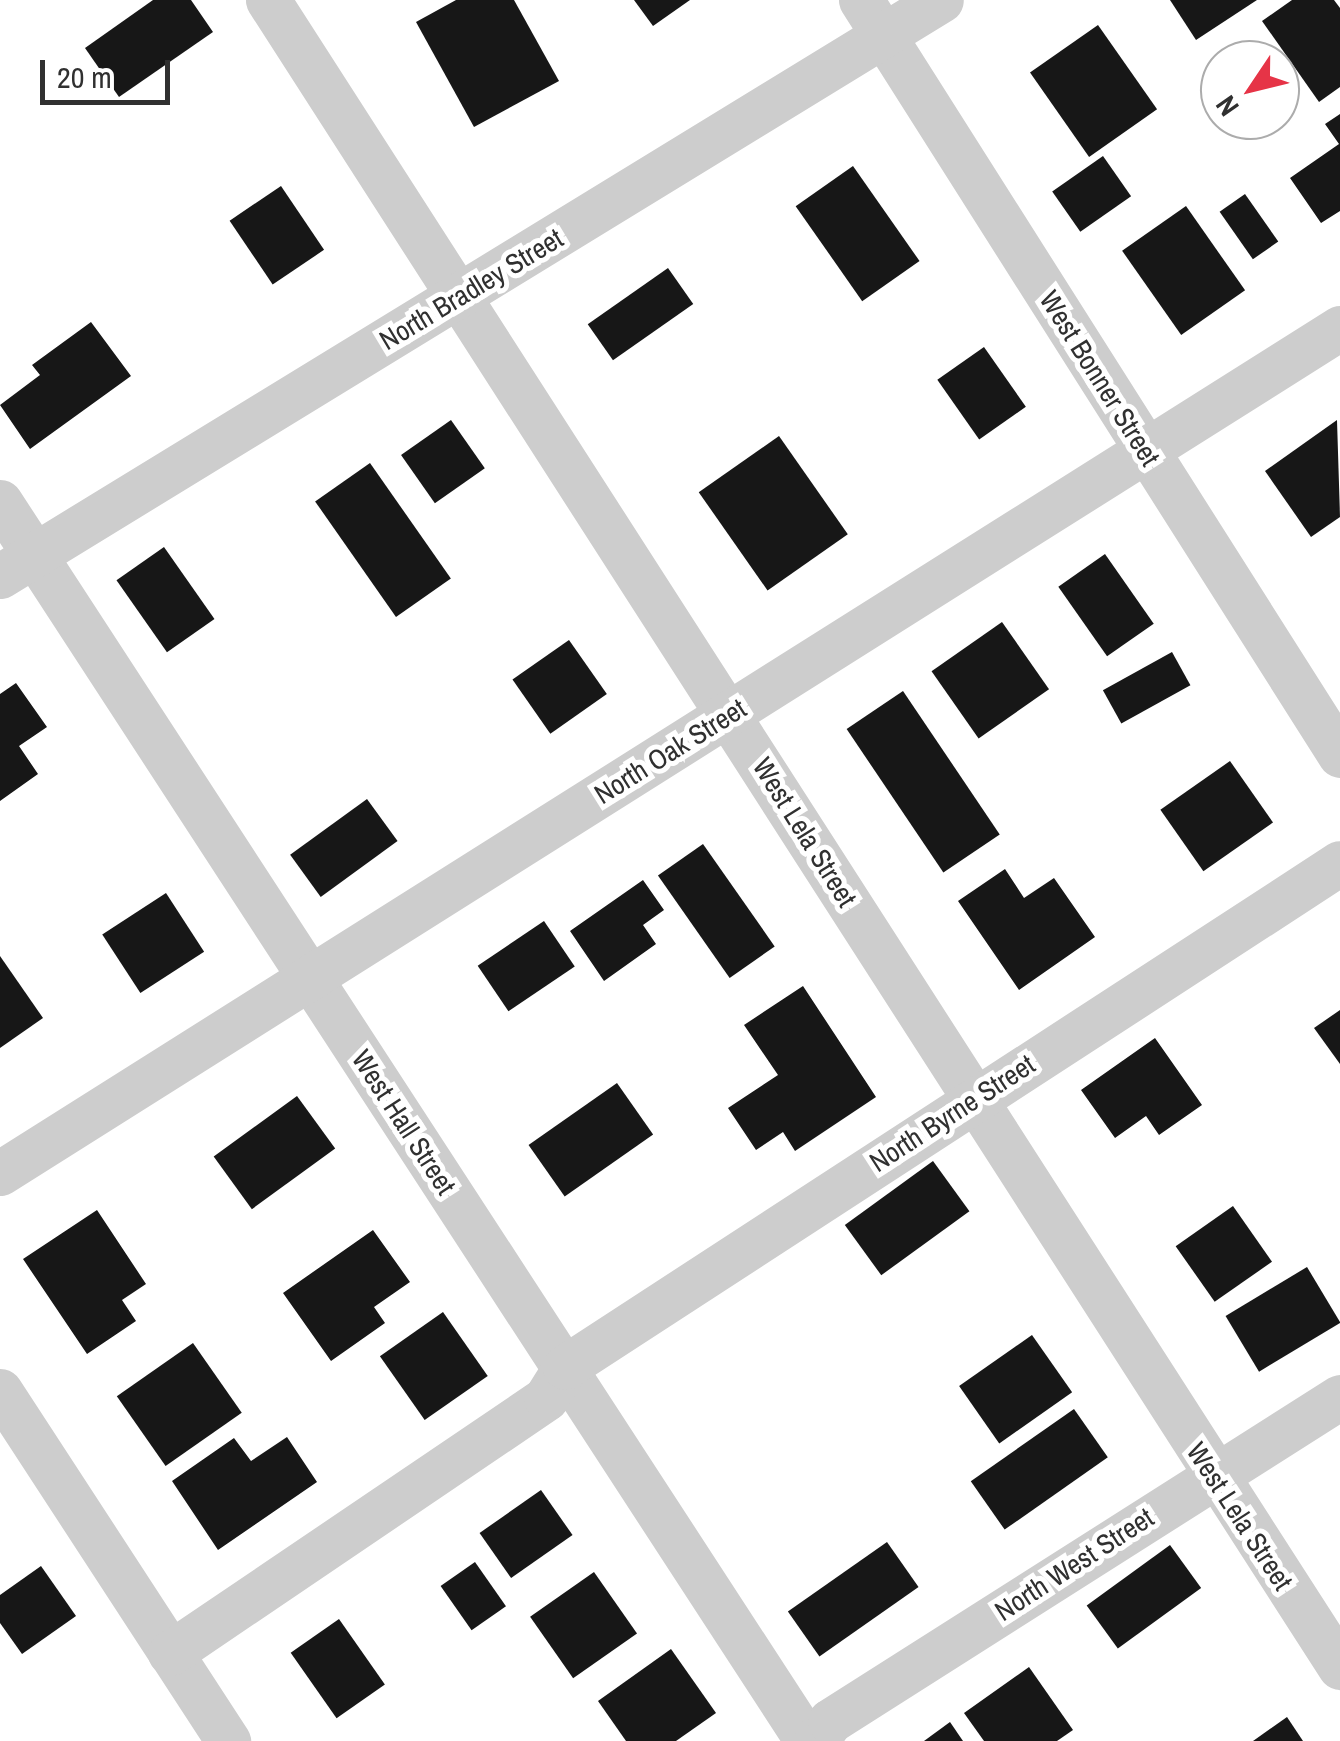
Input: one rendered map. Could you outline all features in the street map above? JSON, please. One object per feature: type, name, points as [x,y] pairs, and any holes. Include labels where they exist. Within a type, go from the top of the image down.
[{"type":"street","name":"West Lela Street","points":[[268,0],[731,713],[1213,1476],[1340,1666]]},
{"type":"street","name":"North Bradley Street","points":[[17,565],[460,296],[872,18],[941,0]]},
{"type":"street","name":"West Bonner Street","points":[[872,18],[1340,755]]},
{"type":"street","name":"North Oak Street","points":[[0,1173],[1340,328]]},
{"type":"street","name":"West Hall Street","points":[[0,502],[17,565],[309,978],[806,1741]]},
{"type":"street","name":"North Byrne Street","points":[[170,1653],[546,1398],[565,1366],[1340,863]]},
{"type":"street","points":[[0,1391],[228,1741]]},
{"type":"street","name":"North West Street","points":[[816,1741],[830,1721],[1340,1396]]},
{"type":"building","points":[[153,0],[191,0],[213,32],[119,97],[85,48]]},
{"type":"building","points":[[456,0],[514,0],[559,81],[474,127],[416,22]]},
{"type":"building","points":[[634,0],[690,0],[653,26]]},
{"type":"building","points":[[1170,0],[1257,0],[1196,40]]},
{"type":"building","points":[[1292,0],[1334,0],[1340,8],[1340,87],[1319,102],[1300,75],[1300,40],[1275,40],[1262,21]]},
{"type":"building","points":[[1098,25],[1157,109],[1089,157],[1030,73]]},
{"type":"building","points":[[1340,114],[1340,211],[1321,223],[1290,178],[1339,144],[1325,124]]},
{"type":"building","points":[[1103,156],[1131,196],[1080,232],[1052,192]]},
{"type":"building","points":[[853,166],[920,261],[862,301],[796,206]]},
{"type":"building","points":[[281,186],[324,250],[273,285],[230,221]]},
{"type":"building","points":[[1245,194],[1278,242],[1253,259],[1220,212]]},
{"type":"building","points":[[1186,206],[1245,290],[1181,335],[1122,251]]},
{"type":"building","points":[[668,268],[693,304],[613,360],[588,324]]},
{"type":"building","points":[[91,322],[131,376],[30,449],[0,405],[40,375],[32,365]]},
{"type":"building","points":[[984,347],[1026,407],[979,439],[937,380]]},
{"type":"building","points":[[451,420],[485,468],[435,503],[401,455]]},
{"type":"building","points":[[1337,420],[1340,517],[1311,537],[1265,471]]},
{"type":"building","points":[[779,436],[848,534],[768,591],[699,492]]},
{"type":"building","points":[[370,463],[451,579],[396,617],[315,501]]},
{"type":"building","points":[[164,547],[214,619],[167,652],[116,580]]},
{"type":"building","points":[[1105,554],[1154,624],[1107,656],[1058,587]]},
{"type":"building","points":[[1002,622],[1049,689],[979,738],[932,671]]},
{"type":"building","points":[[569,640],[607,694],[550,734],[512,680]]},
{"type":"building","points":[[1172,652],[1190,685],[1121,724],[1103,690]]},
{"type":"building","points":[[16,683],[47,727],[19,746],[38,774],[0,801],[0,694]]},
{"type":"building","points":[[903,691],[1000,834],[943,872],[847,729]]},
{"type":"building","points":[[1230,761],[1273,822],[1203,871],[1160,810]]},
{"type":"building","points":[[367,799],[398,841],[321,897],[290,855]]},
{"type":"building","points":[[703,844],[775,946],[730,978],[658,876]]},
{"type":"building","points":[[1005,869],[1024,898],[1054,878],[1095,937],[1019,990],[958,901]]},
{"type":"building","points":[[643,880],[664,910],[643,925],[656,944],[604,981],[570,931]]},
{"type":"building","points":[[166,893],[204,952],[140,993],[102,934]]},
{"type":"building","points":[[544,921],[575,967],[508,1011],[478,966]]},
{"type":"building","points":[[0,956],[43,1018],[0,1048]]},
{"type":"building","points":[[803,986],[876,1097],[795,1151],[783,1132],[756,1150],[728,1108],[778,1075],[744,1025]]},
{"type":"building","points":[[1340,1010],[1340,1064],[1314,1028]]},
{"type":"building","points":[[1155,1038],[1202,1105],[1159,1135],[1146,1116],[1115,1138],[1081,1090]]},
{"type":"building","points":[[617,1083],[653,1135],[565,1197],[529,1145]]},
{"type":"building","points":[[297,1096],[335,1149],[252,1209],[214,1157]]},
{"type":"building","points":[[933,1161],[969,1211],[881,1275],[845,1225]]},
{"type":"building","points":[[1233,1206],[1272,1262],[1215,1302],[1176,1246]]},
{"type":"building","points":[[97,1210],[146,1284],[122,1300],[136,1321],[87,1354],[23,1259]]},
{"type":"building","points":[[373,1230],[410,1282],[374,1307],[385,1323],[331,1361],[283,1293]]},
{"type":"building","points":[[1307,1267],[1340,1323],[1259,1372],[1226,1316]]},
{"type":"building","points":[[443,1312],[488,1376],[425,1420],[380,1356]]},
{"type":"building","points":[[1032,1335],[1072,1392],[999,1443],[959,1386]]},
{"type":"building","points":[[193,1343],[242,1413],[166,1466],[117,1396]]},
{"type":"building","points":[[1074,1409],[1108,1457],[1005,1530],[971,1481]]},
{"type":"building","points":[[287,1437],[317,1482],[218,1550],[172,1481],[234,1438],[251,1461]]},
{"type":"building","points":[[541,1490],[573,1535],[511,1578],[480,1533]]},
{"type":"building","points":[[887,1542],[919,1587],[819,1656],[788,1611]]},
{"type":"building","points":[[1170,1545],[1201,1588],[1118,1648],[1087,1606]]},
{"type":"building","points":[[475,1562],[506,1606],[472,1630],[441,1586]]},
{"type":"building","points":[[41,1566],[76,1616],[22,1654],[0,1623],[0,1595]]},
{"type":"building","points":[[594,1572],[637,1633],[573,1678],[530,1617]]},
{"type":"building","points":[[339,1619],[385,1685],[337,1718],[291,1653]]},
{"type":"building","points":[[671,1649],[716,1713],[676,1741],[626,1741],[598,1701]]},
{"type":"building","points":[[1029,1667],[1073,1730],[1057,1741],[984,1741],[964,1713]]},
{"type":"building","points":[[1287,1717],[1303,1741],[1253,1741]]},
{"type":"building","points":[[950,1722],[963,1741],[924,1741]]}]
